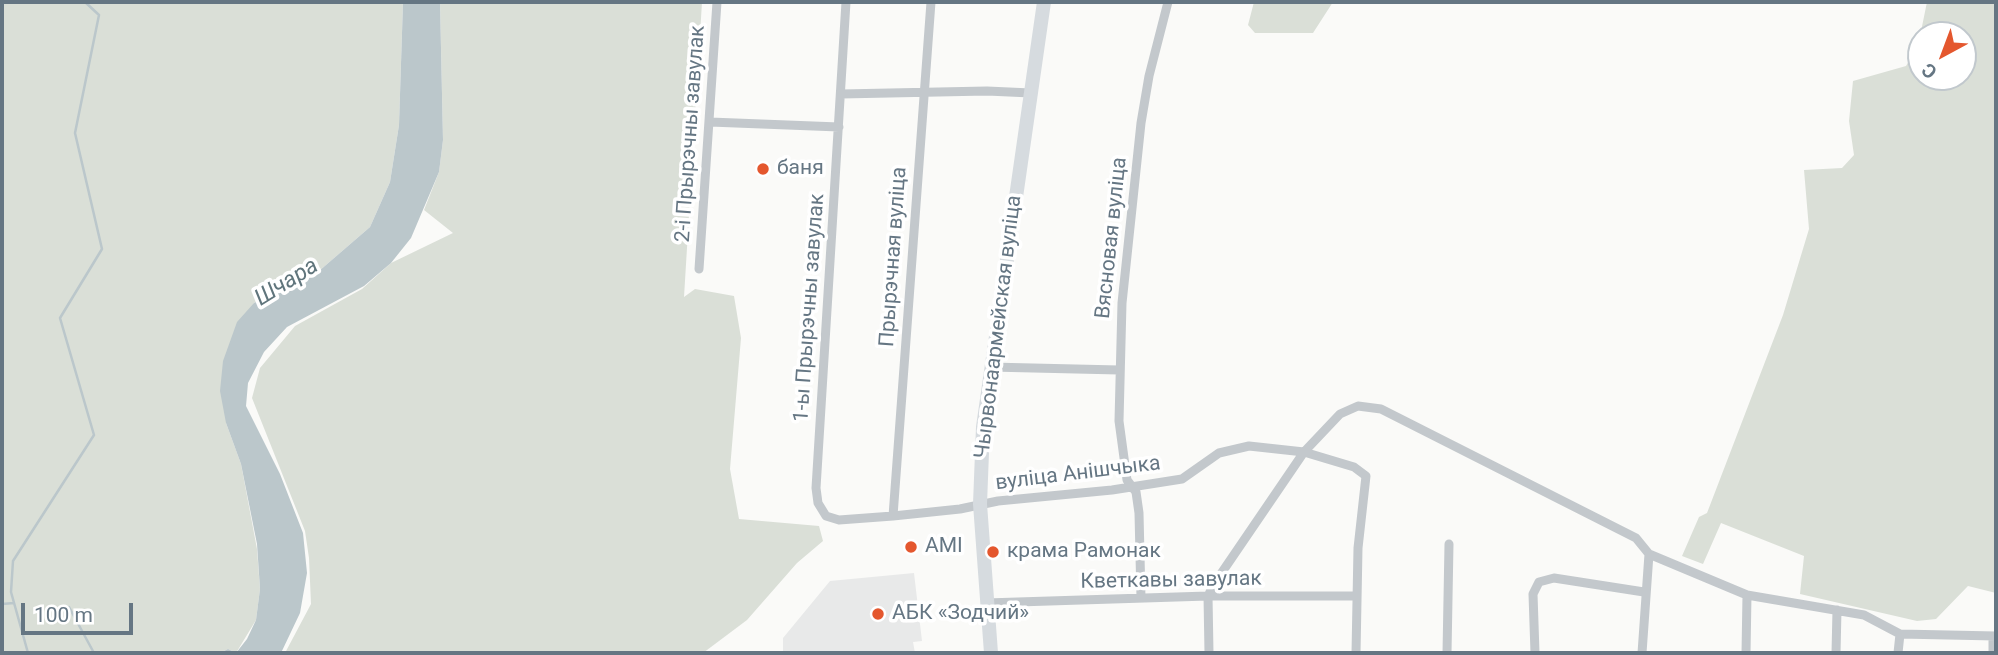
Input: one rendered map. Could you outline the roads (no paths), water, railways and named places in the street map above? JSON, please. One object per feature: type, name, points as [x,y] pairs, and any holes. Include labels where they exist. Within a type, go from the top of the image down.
[{"type":"highway","name":"Чырвонаармейская вуліца","points":[[992,653],[980,504],[983,427],[1044,2]]},
{"type":"street","name":"2-і Прырэчны завулак","points":[[699,269],[717,2]]},
{"type":"street","name":"1-ы Прырэчны завулак","points":[[839,520],[826,516],[818,503],[816,488],[846,2]]},
{"type":"street","name":"Прырэчная вуліца","points":[[892,516],[931,2]]},
{"type":"street","name":"Вясновая вуліца","points":[[1141,598],[1139,513],[1136,492],[1129,483],[1119,421],[1119,370],[1127,239],[1140,136],[1149,76],[1168,2]]},
{"type":"street","points":[[841,94],[1031,93]]},
{"type":"street","points":[[710,122],[839,127]]},
{"type":"street","points":[[990,367],[1119,370]]},
{"type":"street","points":[[1209,653],[1208,596],[1304,452],[1340,414],[1358,406],[1381,409],[1636,538],[1649,554],[1747,595],[1864,615],[1900,634],[1995,636],[1993,653]]},
{"type":"street","name":"вуліца Анішчыка","points":[[839,520],[892,516],[1129,483],[1182,479],[1219,453],[1249,446],[1304,452],[1354,467],[1366,476],[1358,548],[1356,653]]},
{"type":"street","points":[[1447,653],[1449,544]]},
{"type":"street","points":[[1642,653],[1644,592],[1649,554]]},
{"type":"street","points":[[1535,653],[1532,594],[1539,582],[1554,578],[1644,592]]},
{"type":"street","points":[[1746,653],[1747,595]]},
{"type":"street","name":"Кветкавы завулак","points":[[986,603],[1208,596],[1357,596]]},
{"type":"street","points":[[1836,653],[1838,610]]},
{"type":"street","points":[[1898,653],[1900,634]]},
{"type":"waterway","points":[[28,653],[11,592],[13,561],[94,435],[60,318],[102,249],[75,133],[99,15],[85,2]]},
{"type":"waterway","points":[[2,604],[14,603]]},
{"type":"waterway","points":[[69,607],[94,653]]},
{"type":"place","name":"баня","points":[[763,169]]},
{"type":"place","name":"AMI","points":[[911,547]]},
{"type":"place","name":"крама Рамонак","points":[[993,552]]},
{"type":"place","name":"АБК «Зодчий»","points":[[878,614]]},
{"type":"water label","name":"Шчара","points":[[287,283]]}]
